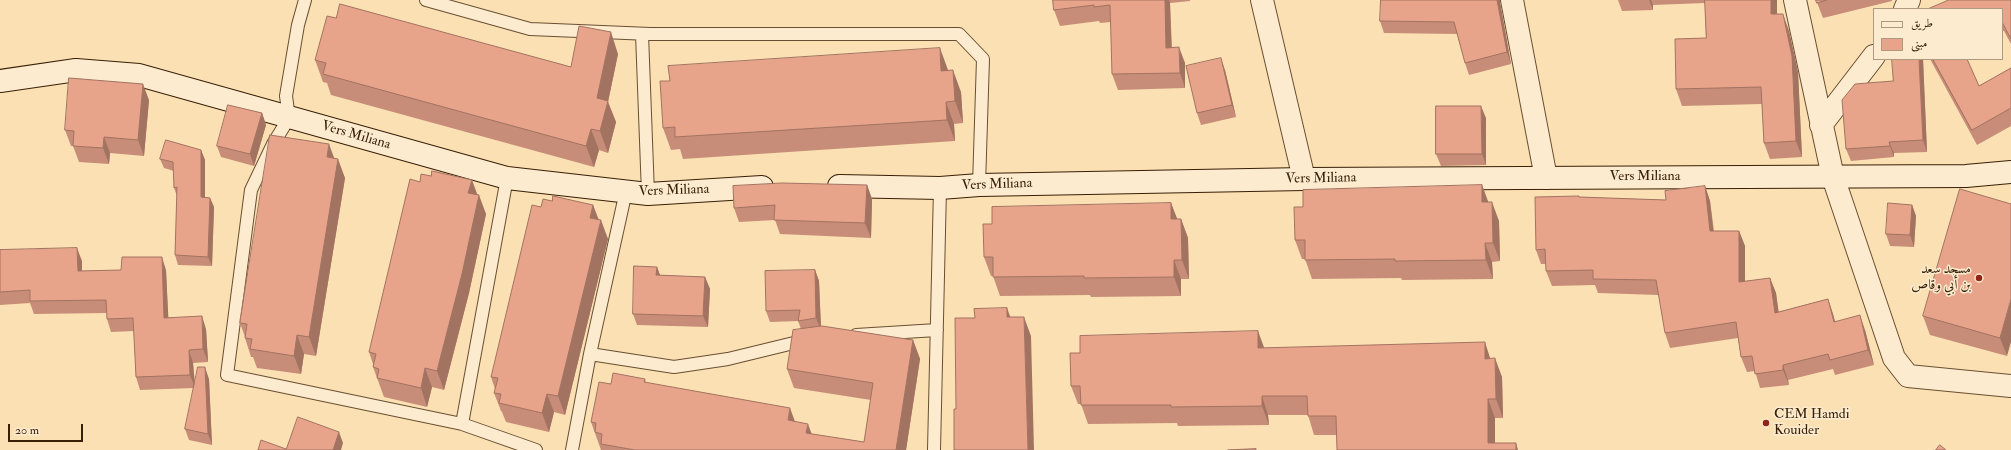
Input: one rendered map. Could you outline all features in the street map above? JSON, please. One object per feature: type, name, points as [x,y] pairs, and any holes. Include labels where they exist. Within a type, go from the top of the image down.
[{"type":"main road","points":[[1262,0],[1304,179]]},
{"type":"main road","points":[[1512,0],[1546,178]]},
{"type":"main road","points":[[1795,0],[1833,176],[1894,358],[1908,376],[2011,386]]},
{"type":"main road","points":[[1822,125],[1873,57]]},
{"type":"main road","name":"Vers Miliana","points":[[0,82],[76,70],[139,75],[506,178],[648,194],[779,186]]},
{"type":"main road","name":"Vers Miliana","points":[[818,186],[940,188],[979,185],[1304,179],[1966,176],[2011,172]]},
{"type":"lane","points":[[305,0],[298,25],[286,96],[289,118],[273,144],[250,190],[227,375],[462,424],[536,450]]},
{"type":"lane","points":[[426,0],[530,29],[642,34],[959,34],[983,59],[979,185]]},
{"type":"lane","points":[[642,34],[648,194]]},
{"type":"lane","points":[[462,424],[506,178]]},
{"type":"lane","points":[[934,450],[940,188]]},
{"type":"lane","points":[[572,450],[590,354],[626,191]]},
{"type":"lane","points":[[845,336],[937,330]]},
{"type":"lane","points":[[590,354],[674,367],[728,359],[814,338]]},
{"type":"building","points":[[1053,0],[1165,0],[1166,48],[1179,47],[1180,73],[1112,74],[1110,5],[1094,7],[1094,5],[1054,10]]},
{"type":"building","points":[[1381,0],[1497,0],[1507,52],[1465,63],[1454,22],[1380,21]]},
{"type":"building","points":[[1705,0],[1771,0],[1771,14],[1783,14],[1792,56],[1796,141],[1764,143],[1761,87],[1676,89],[1675,39],[1706,38]]},
{"type":"building","points":[[1816,0],[1827,0],[1817,3]]},
{"type":"building","points":[[1949,0],[2011,0],[2011,39],[2003,24],[2003,8],[1930,8]]},
{"type":"building","points":[[340,4],[571,67],[579,26],[611,32],[597,98],[608,101],[600,131],[591,129],[586,146],[323,74],[326,63],[315,60],[327,16],[336,18]]},
{"type":"building","points":[[940,48],[941,71],[953,70],[955,101],[946,102],[947,120],[675,137],[675,127],[663,128],[660,81],[670,81],[668,66]]},
{"type":"building","points":[[1221,58],[1232,105],[1197,113],[1186,66]]},
{"type":"building","points":[[1892,60],[1919,60],[1923,140],[1889,142],[1890,146],[1846,149],[1842,100],[1855,84],[1893,81]]},
{"type":"building","points":[[1934,60],[1967,60],[1979,86],[2011,68],[2011,108],[1972,130]]},
{"type":"building","points":[[69,78],[143,84],[138,140],[104,137],[103,148],[73,146],[74,131],[65,130]]},
{"type":"building","points":[[228,105],[262,113],[250,154],[217,146]]},
{"type":"building","points":[[1436,106],[1481,106],[1482,154],[1436,154]]},
{"type":"building","points":[[270,135],[329,144],[327,157],[338,159],[309,337],[297,335],[294,356],[250,349],[252,339],[245,338],[247,324],[240,323]]},
{"type":"building","points":[[166,140],[201,150],[201,197],[210,198],[208,257],[175,255],[177,187],[174,188],[173,162],[160,159]]},
{"type":"building","points":[[432,171],[472,180],[468,193],[479,195],[462,274],[437,371],[425,368],[421,388],[377,378],[379,369],[373,367],[376,354],[369,352],[410,179],[420,182],[421,174],[431,176]]},
{"type":"building","points":[[782,183],[867,185],[865,223],[774,220],[775,205],[734,208],[733,186]]},
{"type":"building","points":[[1482,185],[1482,202],[1492,202],[1493,243],[1485,243],[1486,260],[1305,260],[1305,240],[1295,240],[1294,207],[1303,207],[1303,190]]},
{"type":"building","points":[[1705,186],[1710,231],[1739,231],[1739,282],[1770,278],[1775,313],[1828,299],[1834,322],[1860,315],[1868,350],[1830,360],[1828,354],[1783,365],[1783,370],[1755,374],[1752,356],[1741,357],[1736,322],[1665,333],[1656,280],[1593,279],[1593,270],[1546,271],[1545,249],[1536,250],[1535,197],[1579,196],[1666,200],[1665,191]]},
{"type":"building","name":"مسجد سعد بن أبي وقاص","points":[[1960,189],[2011,204],[2011,299],[2000,338],[1923,316]]},
{"type":"building","points":[[553,196],[593,205],[590,218],[601,220],[558,396],[547,394],[542,413],[499,403],[501,394],[494,393],[498,378],[491,377],[532,205],[541,207],[543,199],[552,201]]},
{"type":"building","points":[[1171,203],[1171,219],[1181,219],[1182,260],[1174,260],[1174,277],[993,277],[993,257],[984,257],[983,224],[992,224],[992,207]]},
{"type":"building","points":[[1888,203],[1912,205],[1910,235],[1886,234]]},
{"type":"building","points":[[77,248],[78,271],[121,270],[122,257],[162,257],[164,318],[202,316],[203,349],[189,350],[190,375],[136,377],[133,318],[107,319],[106,300],[30,301],[30,290],[0,292],[0,250]]},
{"type":"building","points":[[634,266],[657,267],[656,275],[705,277],[703,316],[633,314]]},
{"type":"building","points":[[815,270],[816,318],[798,321],[800,310],[766,311],[765,271]]},
{"type":"building","points":[[1007,308],[1007,317],[1024,317],[1028,450],[954,450],[954,409],[956,409],[955,318],[975,318],[974,309]]},
{"type":"building","points":[[822,326],[913,340],[896,450],[635,450],[601,444],[602,434],[595,432],[596,423],[591,422],[599,382],[611,384],[613,373],[645,379],[644,382],[790,408],[788,420],[808,424],[806,433],[864,442],[873,383],[787,369],[793,330]]},
{"type":"building","points":[[1258,331],[1258,348],[1485,342],[1485,359],[1495,358],[1496,399],[1488,399],[1488,443],[1516,443],[1516,450],[1337,450],[1336,416],[1308,416],[1307,396],[1262,396],[1262,406],[1171,407],[1171,405],[1081,405],[1080,386],[1071,386],[1070,353],[1080,353],[1080,336]]},
{"type":"building","points":[[198,367],[205,367],[208,434],[185,429]]},
{"type":"building","points":[[298,417],[339,432],[333,450],[258,450],[261,440],[286,449]]},
{"type":"building","points":[[1940,445],[1946,450],[1936,450]]},
{"type":"building","points":[[1256,449],[1256,450],[1228,450]]},
{"type":"place","name":"مسجد سعد بن أبي وقاص","points":[[1979,278]]},
{"type":"place","name":"CEM Hamdi Kouider","points":[[1766,423]]}]
